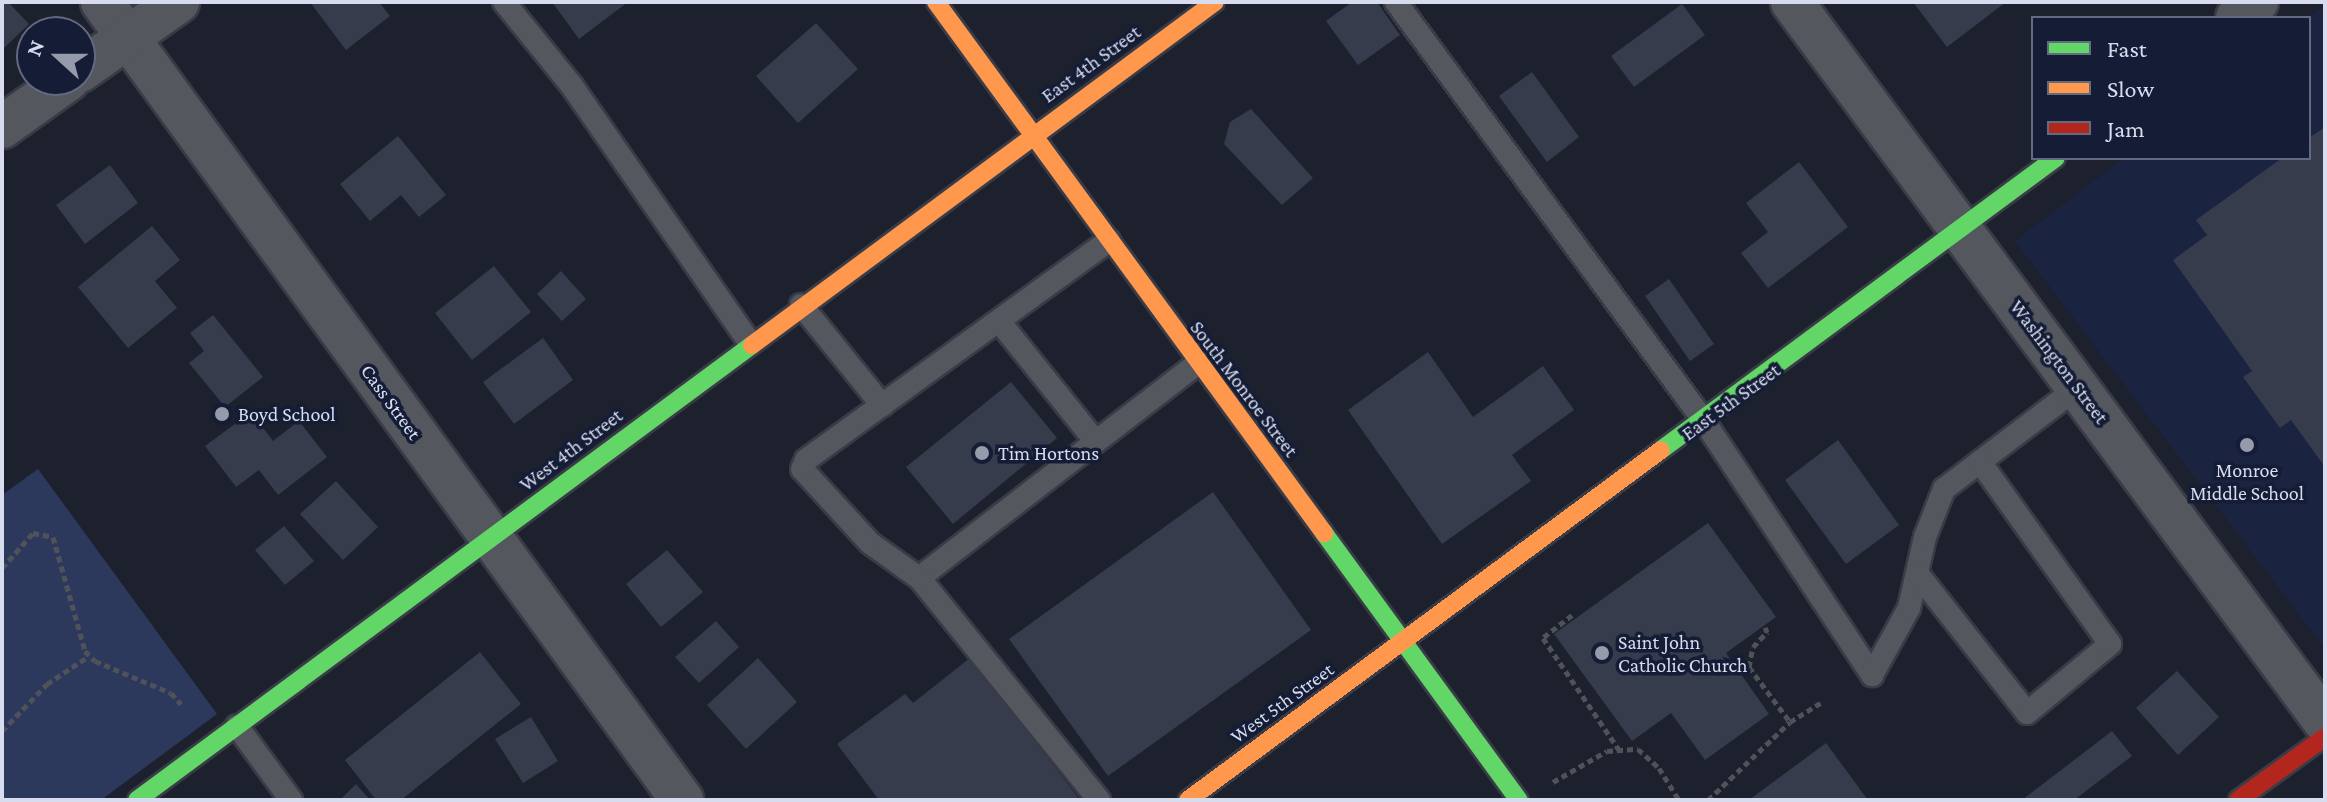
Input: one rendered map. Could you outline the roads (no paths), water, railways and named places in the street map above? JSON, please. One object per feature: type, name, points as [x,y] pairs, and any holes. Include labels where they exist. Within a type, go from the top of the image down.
[{"type":"street","name":"Cass Street","points":[[102,2],[682,800]]},
{"type":"street","points":[[96,59],[178,2]]},
{"type":"street","name":"South Monroe Street","points":[[936,2],[1197,364],[1519,800]]},
{"type":"street","name":"East 4th Street","points":[[1031,134],[1215,2]]},
{"type":"street","name":"Washington Street","points":[[1792,2],[2325,722]]},
{"type":"street","points":[[2,127],[46,96]]},
{"type":"street","name":"West 4th Street","points":[[137,800],[1031,134]]},
{"type":"street","name":"East 5th Street","points":[[1403,642],[1962,231],[2053,160]]},
{"type":"street","name":"West 5th Street","points":[[1188,800],[1403,642]]},
{"type":"street","points":[[2238,800],[2325,737]]},
{"type":"lane","points":[[504,2],[572,86],[750,343]]},
{"type":"lane","points":[[1396,2],[1704,421],[1872,675],[1909,608],[1944,489],[2077,388]]},
{"type":"lane","points":[[1099,800],[919,578],[870,543],[803,476],[806,460],[1109,241]]},
{"type":"lane","points":[[801,305],[882,405]]},
{"type":"lane","points":[[999,321],[1095,441]]},
{"type":"lane","points":[[919,578],[1197,364]]},
{"type":"lane","points":[[1917,573],[2027,713],[2110,644],[1980,462]]},
{"type":"lane","points":[[237,726],[291,800]]},
{"type":"place","name":"Boyd School","points":[[222,414]]},
{"type":"place","name":"Monroe Middle School","points":[[2247,445]]},
{"type":"place","name":"Tim Hortons","points":[[982,453]]},
{"type":"place","name":"Saint John Catholic Church","points":[[1602,653]]}]
